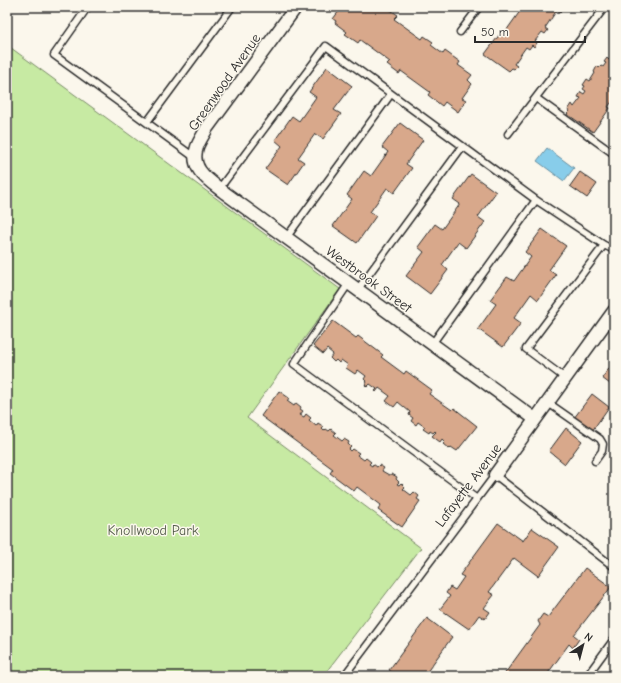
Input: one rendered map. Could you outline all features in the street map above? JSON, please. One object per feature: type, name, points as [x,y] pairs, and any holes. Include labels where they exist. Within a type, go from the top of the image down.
[{"type":"street","name":"Greenwood Avenue","points":[[194,157],[197,147],[207,128],[296,7]]},
{"type":"street","name":"Westbrook Street","points":[[194,157],[196,167],[219,189],[535,419]]},
{"type":"street","name":"Lafayette Avenue","points":[[495,475],[614,311]]},
{"type":"lane","points":[[147,122],[232,7]]},
{"type":"lane","points":[[460,32],[479,7]]},
{"type":"lane","points":[[508,134],[605,7]]},
{"type":"lane","points":[[87,8],[54,55],[194,157]]},
{"type":"lane","points":[[219,189],[326,46],[536,200],[614,250]]},
{"type":"lane","points":[[286,238],[391,94]]},
{"type":"lane","points":[[536,98],[614,154]]},
{"type":"lane","points":[[462,147],[294,364],[477,499]]},
{"type":"lane","points":[[432,344],[536,200]]},
{"type":"lane","points":[[565,378],[526,349],[604,245]]},
{"type":"lane","points":[[547,402],[600,439],[603,444],[602,451],[595,461]]},
{"type":"lane","points":[[495,475],[614,567]]},
{"type":"lane","name":"Lafayette Avenue","points":[[344,676],[495,475]]},
{"type":"lane","points":[[587,676],[614,639]]},
{"type":"green space","name":"Knollwood Park","points":[[7,45],[340,289],[247,418],[421,548],[323,676],[7,676]]},
{"type":"water","points":[[547,148],[574,168],[564,181],[537,161]]},
{"type":"building","points":[[342,7],[348,9],[349,7],[386,7],[398,15],[394,19],[422,39],[424,36],[433,42],[431,45],[443,54],[445,51],[460,62],[458,65],[472,75],[468,80],[472,84],[462,98],[466,100],[458,112],[445,102],[442,106],[428,95],[430,92],[401,71],[399,74],[387,65],[390,62],[360,40],[358,43],[345,34],[347,32],[335,23],[336,21],[333,19]]},
{"type":"building","points":[[523,7],[564,7],[560,12],[557,10],[545,28],[548,30],[545,34],[542,32],[535,41],[537,43],[534,47],[532,45],[529,49],[526,47],[514,64],[517,66],[509,71],[485,54],[503,30],[506,31]]},
{"type":"building","points":[[614,54],[614,99],[608,107],[610,108],[593,132],[567,114],[570,111],[568,110],[572,104],[574,107],[581,98],[578,97],[581,92],[584,94],[586,91],[583,89],[585,86],[583,85],[587,79],[590,81],[597,66],[599,68],[601,66],[603,67],[607,58],[609,60]]},
{"type":"building","points":[[327,67],[352,86],[334,110],[341,114],[323,139],[315,134],[298,158],[304,162],[288,185],[265,169],[282,146],[275,140],[292,116],[299,121],[316,97],[309,92]]},
{"type":"building","points":[[400,123],[423,140],[406,164],[412,168],[394,193],[387,188],[370,212],[376,216],[357,243],[333,226],[352,199],[347,195],[364,171],[371,176],[388,152],[382,147]]},
{"type":"building","points":[[580,172],[597,184],[587,198],[570,186]]},
{"type":"building","points":[[471,174],[496,192],[478,217],[485,222],[466,248],[458,242],[442,265],[448,270],[430,294],[406,276],[424,252],[418,247],[435,224],[442,229],[460,204],[453,199]]},
{"type":"building","points":[[542,229],[566,246],[549,270],[556,275],[538,300],[531,294],[514,318],[521,323],[503,347],[478,329],[496,304],[490,300],[507,277],[514,281],[531,257],[525,252]]},
{"type":"building","points":[[333,321],[356,338],[358,336],[383,355],[381,357],[404,374],[406,371],[432,390],[429,394],[452,410],[454,408],[477,426],[457,451],[451,447],[449,449],[443,444],[445,442],[442,439],[440,442],[432,436],[436,432],[435,431],[433,433],[430,431],[429,433],[423,429],[425,427],[418,422],[416,425],[411,421],[413,418],[409,415],[410,412],[398,402],[394,407],[386,401],[390,396],[379,388],[376,392],[375,391],[377,389],[370,384],[367,387],[365,385],[367,382],[364,379],[366,376],[358,370],[355,374],[346,368],[348,365],[341,360],[339,363],[336,360],[334,362],[330,358],[333,354],[327,349],[323,354],[313,346]]},
{"type":"building","points":[[614,362],[614,387],[602,378]]},
{"type":"building","points":[[279,391],[289,398],[287,401],[294,406],[296,403],[301,407],[300,409],[303,411],[300,415],[304,417],[306,414],[311,418],[309,420],[316,426],[318,423],[324,427],[322,429],[324,431],[326,429],[329,431],[331,429],[336,433],[334,435],[342,441],[344,439],[349,442],[348,444],[351,447],[349,449],[351,451],[353,449],[359,453],[357,455],[364,460],[366,458],[371,462],[369,464],[372,466],[373,464],[377,467],[379,465],[384,468],[382,471],[397,477],[396,479],[399,482],[397,484],[399,485],[401,483],[405,487],[403,489],[411,495],[414,492],[419,496],[417,499],[420,501],[402,527],[378,510],[381,505],[357,487],[354,491],[330,473],[333,469],[261,416]]},
{"type":"building","points":[[592,394],[609,407],[592,431],[574,418]]},
{"type":"building","points":[[566,428],[582,441],[565,464],[549,451]]},
{"type":"building","points":[[498,523],[523,541],[532,528],[559,547],[538,576],[514,558],[489,592],[494,595],[484,608],[490,612],[485,619],[479,615],[469,629],[440,609],[450,596],[446,593],[450,587],[455,590],[464,577],[460,575]]},
{"type":"building","points":[[585,568],[611,587],[574,635],[579,639],[573,648],[569,644],[546,676],[503,676],[540,625],[538,621],[543,614],[548,617]]},
{"type":"building","points":[[427,618],[452,637],[424,676],[397,676],[389,670]]}]
